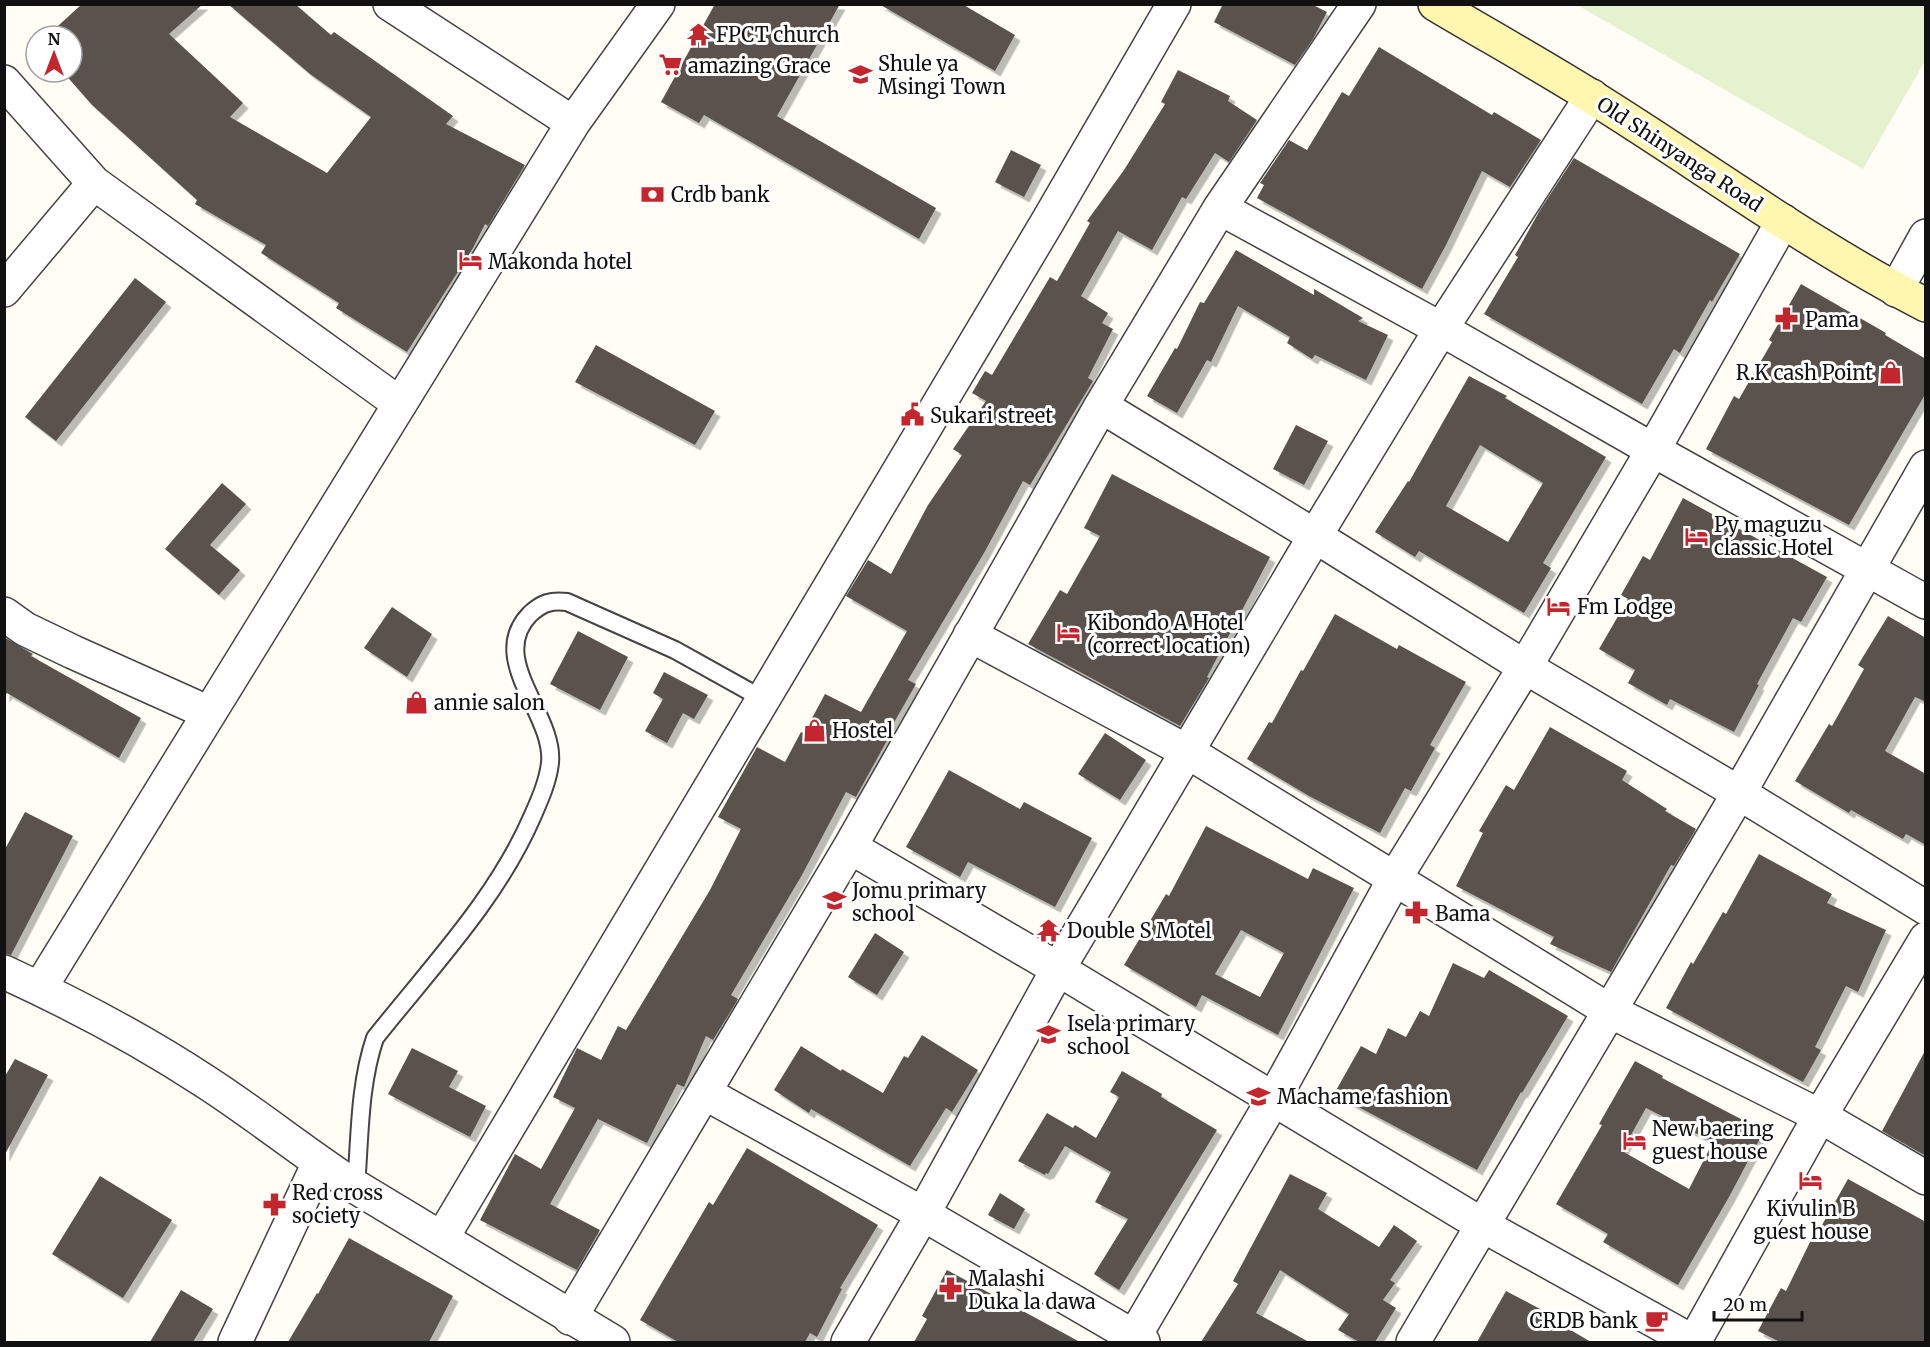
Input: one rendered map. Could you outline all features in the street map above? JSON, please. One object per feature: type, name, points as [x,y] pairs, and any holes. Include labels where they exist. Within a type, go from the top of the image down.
[{"type":"main road","name":"Old Shinyanga Road","points":[[1434,4],[1592,96],[1783,221],[1896,290],[1926,305]]},
{"type":"street","points":[[390,4],[573,123]]},
{"type":"street","points":[[40,988],[573,123],[658,4]]},
{"type":"street","points":[[442,1238],[1174,4]]},
{"type":"street","points":[[570,1318],[850,848],[1101,406],[1220,208],[1359,4]]},
{"type":"street","points":[[4,82],[94,183],[400,404]]},
{"type":"street","points":[[848,1342],[923,1214],[1058,969],[1315,536],[1441,328],[1592,96]]},
{"type":"street","points":[[4,290],[94,183]]},
{"type":"street","points":[[1220,208],[1441,328],[1653,450],[1926,602]]},
{"type":"street","points":[[705,1093],[923,1214],[1136,1341],[1273,1100],[1395,878],[1525,667],[1653,450],[1783,221]]},
{"type":"street","points":[[1896,290],[1926,236]]},
{"type":"street","points":[[1101,406],[1525,667],[1926,908]]},
{"type":"street","points":[[1413,1342],[1739,794],[1926,467]]},
{"type":"street","points":[[4,614],[25,628],[63,647],[209,713]]},
{"type":"street","points":[[970,635],[1188,752],[1610,1011],[1820,1116],[1926,1178]]},
{"type":"street","points":[[850,848],[1058,969],[1484,1226],[1693,1342],[1820,1116],[1926,939]]},
{"type":"street","points":[[4,972],[120,1030],[207,1082],[356,1187],[613,1342]]},
{"type":"street","points":[[235,1342],[319,1163]]},
{"type":"lane","points":[[356,1187],[364,1083],[375,1038],[468,924],[521,844],[541,798],[550,765],[548,736],[521,676],[514,651],[517,637],[529,616],[543,603],[567,602],[675,650],[763,699]]},
{"type":"green space","points":[[1577,5],[1925,5],[1925,61],[1863,169]]},
{"type":"building","points":[[82,4],[203,4],[169,34],[243,103],[230,117],[327,173],[371,117],[310,74],[228,4],[295,4],[331,35],[334,32],[453,116],[446,124],[525,165],[488,226],[485,224],[473,248],[407,352],[336,308],[339,303],[261,253],[266,245],[195,204],[197,200],[92,105],[74,84],[84,84],[84,24],[60,24]]},
{"type":"building","points":[[715,4],[840,4],[777,116],[936,208],[919,239],[704,115],[699,123],[661,102]]},
{"type":"building","points":[[879,4],[962,4],[1015,35],[995,71]]},
{"type":"building","points":[[1223,4],[1311,4],[1327,12],[1313,39],[1295,65],[1214,22]]},
{"type":"building","points":[[1379,47],[1492,115],[1494,112],[1541,140],[1510,187],[1482,171],[1422,289],[1257,198],[1264,185],[1260,183],[1289,140],[1307,150],[1342,92],[1349,96]]},
{"type":"building","points":[[1178,70],[1230,96],[1228,101],[1257,120],[1229,162],[1215,153],[1186,199],[1182,197],[1152,250],[1118,231],[1081,296],[1108,313],[1102,323],[1113,329],[1088,378],[1093,381],[1030,485],[1023,481],[984,553],[908,680],[916,684],[888,733],[890,735],[856,797],[846,792],[802,875],[731,995],[738,999],[734,1006],[713,1040],[706,1036],[684,1087],[677,1084],[647,1143],[598,1119],[550,1204],[600,1230],[577,1270],[480,1220],[515,1154],[541,1169],[575,1108],[553,1097],[577,1048],[601,1060],[618,1026],[626,1030],[710,890],[741,829],[718,817],[757,747],[785,762],[825,694],[861,712],[907,631],[846,596],[868,560],[891,574],[928,505],[962,455],[953,449],[986,401],[972,393],[985,371],[992,375],[1050,277],[1057,281],[1090,223],[1087,221],[1124,170],[1165,104],[1161,102]]},
{"type":"building","points":[[1011,150],[1041,165],[1024,197],[995,182]]},
{"type":"building","points":[[1574,158],[1740,254],[1712,302],[1710,300],[1680,353],[1674,349],[1642,404],[1484,314],[1518,257],[1515,255],[1540,210]]},
{"type":"building","points":[[1236,250],[1314,295],[1314,289],[1363,318],[1358,321],[1388,335],[1366,380],[1315,355],[1312,359],[1287,343],[1290,337],[1238,306],[1211,362],[1207,360],[1177,413],[1147,396],[1175,348],[1177,349],[1200,302],[1204,303]]},
{"type":"building","points":[[135,278],[166,302],[56,441],[25,417]]},
{"type":"building","points":[[1801,284],[1926,359],[1926,393],[1849,525],[1706,449],[1734,396],[1739,399],[1772,342],[1769,340]]},
{"type":"building","points":[[596,345],[715,411],[695,445],[575,382]]},
{"type":"building","points":[[1469,376],[1507,396],[1505,398],[1606,457],[1543,563],[1551,568],[1524,613],[1419,551],[1415,557],[1375,532],[1409,482]],"holes":[[[1480,445],[1543,483],[1508,542],[1446,506]]]},
{"type":"building","points":[[1296,425],[1328,441],[1304,485],[1273,469]]},
{"type":"building","points":[[1112,474],[1270,557],[1207,677],[1209,678],[1180,726],[1028,644],[1060,590],[1067,594],[1100,536],[1084,528]]},
{"type":"building","points":[[222,483],[246,504],[210,545],[240,570],[219,595],[165,549]]},
{"type":"building","points":[[1683,498],[1827,577],[1801,622],[1793,618],[1734,732],[1670,699],[1667,705],[1628,683],[1635,670],[1599,649],[1628,599],[1621,595],[1643,556],[1650,560]]},
{"type":"building","points":[[392,607],[432,634],[407,677],[364,648]]},
{"type":"building","points":[[1335,614],[1397,649],[1399,645],[1466,682],[1430,745],[1435,748],[1411,791],[1405,788],[1380,833],[1309,796],[1247,759],[1269,722],[1272,723]]},
{"type":"building","points":[[1888,616],[1926,638],[1926,702],[1915,697],[1885,751],[1926,774],[1926,845],[1906,834],[1903,839],[1851,810],[1849,813],[1795,781],[1829,724],[1832,726],[1864,669],[1858,665]]},
{"type":"building","points":[[578,631],[628,657],[600,710],[550,684]]},
{"type":"building","points":[[4,637],[33,654],[31,656],[141,718],[119,758],[7,693],[4,697]]},
{"type":"building","points":[[664,672],[708,695],[694,719],[683,713],[667,743],[645,731],[663,699],[653,693]]},
{"type":"building","points":[[1550,727],[1627,771],[1622,780],[1667,809],[1665,811],[1696,829],[1674,866],[1671,865],[1611,972],[1550,944],[1554,937],[1456,886],[1483,833],[1479,831],[1506,785],[1514,790]]},
{"type":"building","points":[[1105,733],[1146,760],[1120,800],[1078,774]]},
{"type":"building","points":[[949,770],[1020,809],[1024,802],[1092,838],[1055,907],[968,862],[960,877],[906,847]]},
{"type":"building","points":[[25,812],[73,836],[11,955],[4,954],[4,851]]},
{"type":"building","points":[[1206,826],[1308,879],[1313,868],[1354,888],[1278,1035],[1202,995],[1196,1007],[1124,965],[1166,894],[1169,896]],"holes":[[[1241,930],[1284,953],[1260,997],[1215,974]]]},
{"type":"building","points":[[1759,854],[1832,894],[1827,903],[1886,930],[1858,992],[1846,986],[1815,1047],[1821,1050],[1803,1082],[1666,1008],[1691,962],[1693,964],[1723,912],[1726,914]]},
{"type":"building","points":[[875,933],[904,952],[877,995],[848,977]]},
{"type":"building","points":[[1453,963],[1484,978],[1489,970],[1568,1016],[1521,1092],[1477,1170],[1334,1094],[1361,1046],[1376,1054],[1388,1028],[1406,1037],[1420,1011],[1429,1016]]},
{"type":"building","points":[[922,1035],[978,1070],[952,1112],[946,1108],[910,1166],[811,1109],[809,1113],[774,1090],[801,1046],[883,1093],[904,1056],[908,1058]]},
{"type":"building","points":[[412,1048],[458,1071],[449,1087],[486,1106],[470,1137],[388,1094]]},
{"type":"building","points":[[1926,1049],[1926,1156],[1882,1131]]},
{"type":"building","points":[[15,1059],[48,1075],[4,1156],[4,1078]]},
{"type":"building","points":[[1635,1061],[1663,1076],[1662,1078],[1764,1131],[1678,1285],[1603,1242],[1608,1234],[1556,1204],[1602,1125],[1599,1124]],"holes":[[[1646,1108],[1713,1142],[1689,1189],[1622,1151]]]},
{"type":"building","points":[[1122,1071],[1217,1130],[1119,1290],[1094,1274],[1128,1219],[1095,1202],[1111,1172],[1065,1146],[1048,1174],[1045,1175],[1018,1161],[1047,1113],[1073,1128],[1075,1125],[1096,1138],[1119,1097],[1110,1092]]},
{"type":"building","points":[[747,1148],[878,1225],[840,1288],[842,1289],[817,1337],[810,1333],[805,1342],[678,1342],[640,1320],[709,1202],[713,1205]]},
{"type":"building","points":[[1290,1174],[1327,1193],[1318,1209],[1379,1247],[1394,1225],[1417,1241],[1390,1280],[1395,1283],[1383,1300],[1396,1308],[1375,1342],[1359,1342],[1338,1330],[1349,1314],[1280,1270],[1256,1313],[1309,1342],[1201,1342],[1238,1284],[1233,1281]]},
{"type":"building","points":[[100,1176],[172,1220],[123,1298],[52,1254]]},
{"type":"building","points":[[1848,1179],[1926,1222],[1926,1342],[1780,1342],[1758,1331],[1781,1288],[1786,1291],[1811,1240],[1813,1241]]},
{"type":"building","points":[[1000,1193],[1025,1209],[1014,1229],[988,1215]]},
{"type":"building","points":[[349,1238],[453,1296],[429,1342],[288,1342]]},
{"type":"building","points":[[947,1270],[1080,1342],[914,1342],[927,1319],[922,1316]]},
{"type":"building","points":[[181,1290],[213,1309],[193,1342],[150,1342]]},
{"type":"building","points":[[1506,1291],[1542,1310],[1540,1312],[1591,1342],[1477,1342]]},
{"type":"place","name":"FPCT church","points":[[698,34]]},
{"type":"place","name":"amazing Grace","points":[[670,65]]},
{"type":"place","name":"Shule ya Msingi Town","points":[[860,74]]},
{"type":"place","name":"Crdb bank","points":[[653,194]]},
{"type":"place","name":"Makonda hotel","points":[[470,261]]},
{"type":"place","name":"Pama","points":[[1787,319]]},
{"type":"place","name":"R.K cash Point","points":[[1891,372]]},
{"type":"place","name":"Sukari street","points":[[912,415]]},
{"type":"place","name":"Py maguzu classic Hotel","points":[[1696,536]]},
{"type":"place","name":"Fm Lodge","points":[[1559,606]]},
{"type":"place","name":"Kibondo A Hotel (correct location)","points":[[1069,633]]},
{"type":"place","name":"annie salon","points":[[416,702]]},
{"type":"place","name":"Hostel","points":[[814,730]]},
{"type":"place","name":"Jomu primary school","points":[[834,901]]},
{"type":"place","name":"Bama","points":[[1417,913]]},
{"type":"place","name":"Double S Motel","points":[[1049,930]]},
{"type":"place","name":"Isela primary school","points":[[1049,1034]]},
{"type":"place","name":"Machame fashion","points":[[1259,1096]]},
{"type":"place","name":"New baering guest house","points":[[1634,1140]]},
{"type":"place","name":"Kivulin B guest house","points":[[1811,1181]]},
{"type":"place","name":"Red cross society","points":[[274,1204]]},
{"type":"place","name":"Malashi Duka la dawa","points":[[950,1289]]},
{"type":"place","name":"CRDB bank","points":[[1656,1320]]}]
